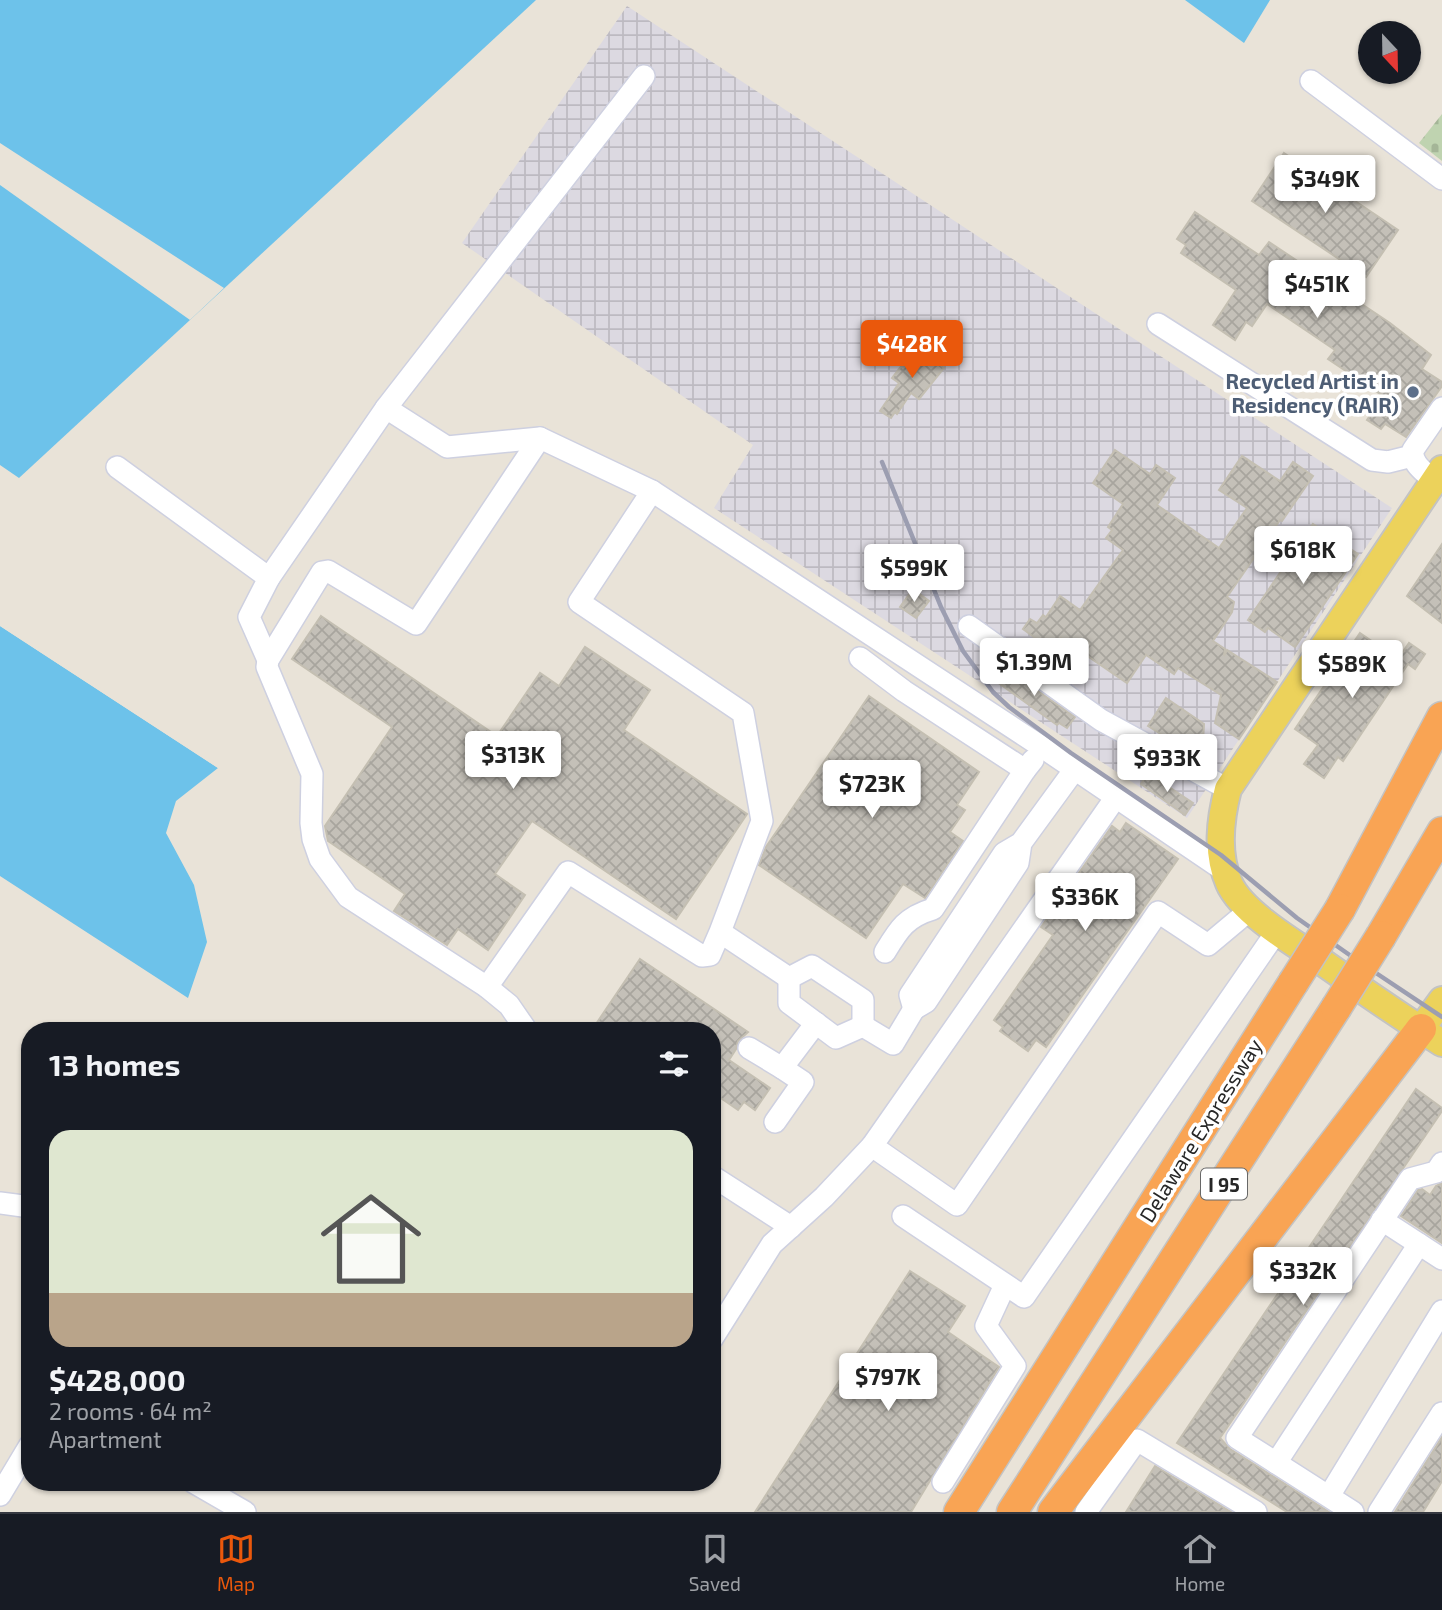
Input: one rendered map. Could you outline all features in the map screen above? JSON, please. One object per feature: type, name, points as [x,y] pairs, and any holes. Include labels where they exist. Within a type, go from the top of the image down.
[{"type":"highway","points":[[1340,909],[1442,717]]},
{"type":"highway","name":"Delaware Expressway","points":[[959,1512],[1442,748]]},
{"type":"highway","name":"I 95","points":[[1012,1512],[1336,1008],[1442,832]]},
{"type":"highway","points":[[1053,1512],[1148,1389],[1432,1036]]},
{"type":"main road","points":[[1438,475],[1228,789],[1220,826],[1221,855],[1236,896],[1277,931],[1432,1036],[1442,1000]]},
{"type":"street","points":[[268,660],[249,617],[269,578],[386,408],[644,76]]},
{"type":"street","points":[[1311,81],[1442,179]]},
{"type":"street","points":[[1158,324],[1373,460],[1388,462],[1412,456]]},
{"type":"street","points":[[386,408],[447,447],[540,438],[652,491],[1042,747],[1225,871]]},
{"type":"street","points":[[1438,475],[1416,464],[1412,456],[1413,450],[1442,408]]},
{"type":"street","points":[[521,1022],[509,1005],[487,987],[348,897],[320,859],[311,823],[312,774],[267,667],[268,660],[322,572],[328,571],[416,624],[540,438]]},
{"type":"street","points":[[117,467],[269,578]]},
{"type":"street","points":[[487,987],[568,872],[702,956],[710,955],[762,821],[743,713],[579,602],[652,491]]},
{"type":"street","points":[[969,626],[1101,720],[1228,789]]},
{"type":"street","points":[[860,658],[904,691],[1025,770]]},
{"type":"street","points":[[885,952],[900,927],[917,914],[933,909],[1042,747]]},
{"type":"street","points":[[863,1026],[893,1044],[914,1009],[910,995],[1004,853],[1021,843],[1075,769]]},
{"type":"street","points":[[721,1325],[772,1244],[824,1197],[872,1146],[1111,793]]},
{"type":"street","points":[[872,1146],[957,1205],[1158,912],[1208,944],[1251,909]]},
{"type":"street","points":[[903,1216],[1024,1297],[1277,931]]},
{"type":"street","points":[[720,932],[789,978]]},
{"type":"street","points":[[789,978],[812,966],[863,1000],[863,1026]]},
{"type":"street","points":[[789,978],[789,1003],[836,1038],[863,1026]]},
{"type":"street","points":[[782,1068],[816,1023]]},
{"type":"street","points":[[749,1048],[803,1082],[775,1122]]},
{"type":"street","points":[[1353,1512],[1237,1438],[1410,1179],[1436,1172],[1442,1163]]},
{"type":"street","points":[[721,1182],[791,1227]]},
{"type":"street","points":[[0,1203],[21,1206]]},
{"type":"street","points":[[1382,1220],[1442,1259]]},
{"type":"street","points":[[1276,1463],[1419,1244]]},
{"type":"street","points":[[943,1482],[1014,1366],[985,1326],[1006,1285]]},
{"type":"street","points":[[1329,1496],[1442,1311]]},
{"type":"street","points":[[1379,1512],[1442,1413]]},
{"type":"street","points":[[1086,1512],[1137,1440],[1256,1512]]},
{"type":"street","points":[[0,1495],[21,1460]]},
{"type":"street","points":[[209,1491],[245,1512]]},
{"type":"shaded area","points":[[627,6],[1392,508],[1187,818],[714,508],[753,445],[462,243]]},
{"type":"green space","points":[[1442,114],[1442,161],[1419,143]]},
{"type":"water","points":[[0,0],[536,0],[19,478],[0,465]]},
{"type":"water","points":[[1185,0],[1270,0],[1244,43]]},
{"type":"water","points":[[0,626],[218,768],[176,801],[166,833],[194,885],[207,942],[188,998],[0,876]]},
{"type":"pier","points":[[0,143],[224,288],[190,320],[0,185]]},
{"type":"pier","points":[[0,622],[218,764],[218,768],[0,626]]},
{"type":"building","points":[[1284,153],[1398,230],[1366,277],[1252,201]]},
{"type":"building","points":[[1195,212],[1259,255],[1269,242],[1390,323],[1431,355],[1422,369],[1442,382],[1442,386],[1406,437],[1385,424],[1381,429],[1367,420],[1383,396],[1328,359],[1335,350],[1267,304],[1252,326],[1246,322],[1235,340],[1213,325],[1236,290],[1181,253],[1186,245],[1177,239]]},
{"type":"building","points":[[917,346],[944,368],[919,399],[911,393],[897,414],[895,412],[891,418],[880,411],[899,383],[892,378]]},
{"type":"building","points":[[1115,450],[1150,474],[1156,465],[1175,478],[1157,505],[1219,548],[1247,508],[1219,490],[1242,456],[1280,481],[1293,462],[1313,476],[1227,597],[1234,602],[1232,612],[1213,641],[1225,649],[1224,656],[1227,650],[1277,682],[1239,739],[1215,723],[1221,695],[1178,668],[1174,674],[1146,655],[1127,683],[1061,638],[1053,651],[1023,629],[1030,619],[1037,623],[1043,615],[1046,617],[1060,596],[1080,610],[1123,550],[1106,538],[1112,530],[1108,527],[1123,504],[1093,483]]},
{"type":"building","points":[[1313,524],[1358,554],[1295,647],[1268,628],[1265,632],[1248,620]]},
{"type":"building","points":[[1442,544],[1442,623],[1407,596]]},
{"type":"building","points":[[913,589],[929,601],[916,618],[900,607]]},
{"type":"building","points":[[321,616],[497,736],[540,673],[559,686],[585,647],[650,690],[624,730],[747,814],[676,919],[532,821],[495,874],[525,895],[488,950],[458,929],[447,945],[394,911],[405,894],[328,841],[325,826],[392,727],[292,659]]},
{"type":"building","points":[[1360,633],[1398,659],[1409,643],[1425,654],[1415,669],[1408,664],[1343,761],[1338,757],[1324,778],[1304,764],[1318,745],[1295,729]]},
{"type":"building","points":[[1002,666],[1075,717],[1067,728],[1059,723],[1057,725],[993,679]]},
{"type":"building","points":[[869,696],[979,772],[957,805],[965,810],[950,832],[963,841],[925,898],[903,884],[866,938],[759,865],[766,847]]},
{"type":"building","points":[[1166,698],[1204,724],[1202,760],[1148,726]]},
{"type":"building","points":[[1148,773],[1193,803],[1185,815],[1141,784]]},
{"type":"building","points":[[1126,823],[1178,859],[1046,1047],[1036,1040],[1028,1051],[1000,1031],[1003,1027],[994,1020],[1053,935],[1041,927],[1112,826],[1120,832]]},
{"type":"building","points":[[640,959],[748,1032],[738,1041],[729,1060],[770,1088],[755,1110],[744,1102],[738,1110],[721,1098],[721,1022],[597,1022]]},
{"type":"building","points":[[1416,1089],[1442,1108],[1442,1111],[1220,1438],[1230,1449],[1329,1512],[1287,1512],[1177,1443]]},
{"type":"building","points":[[1442,1183],[1442,1243],[1401,1216],[1418,1190],[1422,1189],[1430,1195],[1436,1186]]},
{"type":"building","points":[[910,1271],[965,1306],[948,1332],[999,1367],[911,1512],[755,1512]]},
{"type":"building","points":[[1442,1437],[1442,1481],[1423,1512],[1395,1512]]},
{"type":"building","points":[[1155,1466],[1231,1512],[1126,1512]]},
{"type":"railway","points":[[882,462],[941,607],[963,651],[993,692],[1071,753],[1221,855],[1297,918],[1442,1017]]},
{"type":"place","name":"Recycled Artist in Residency (RAIR)","points":[[1413,392]]}]
